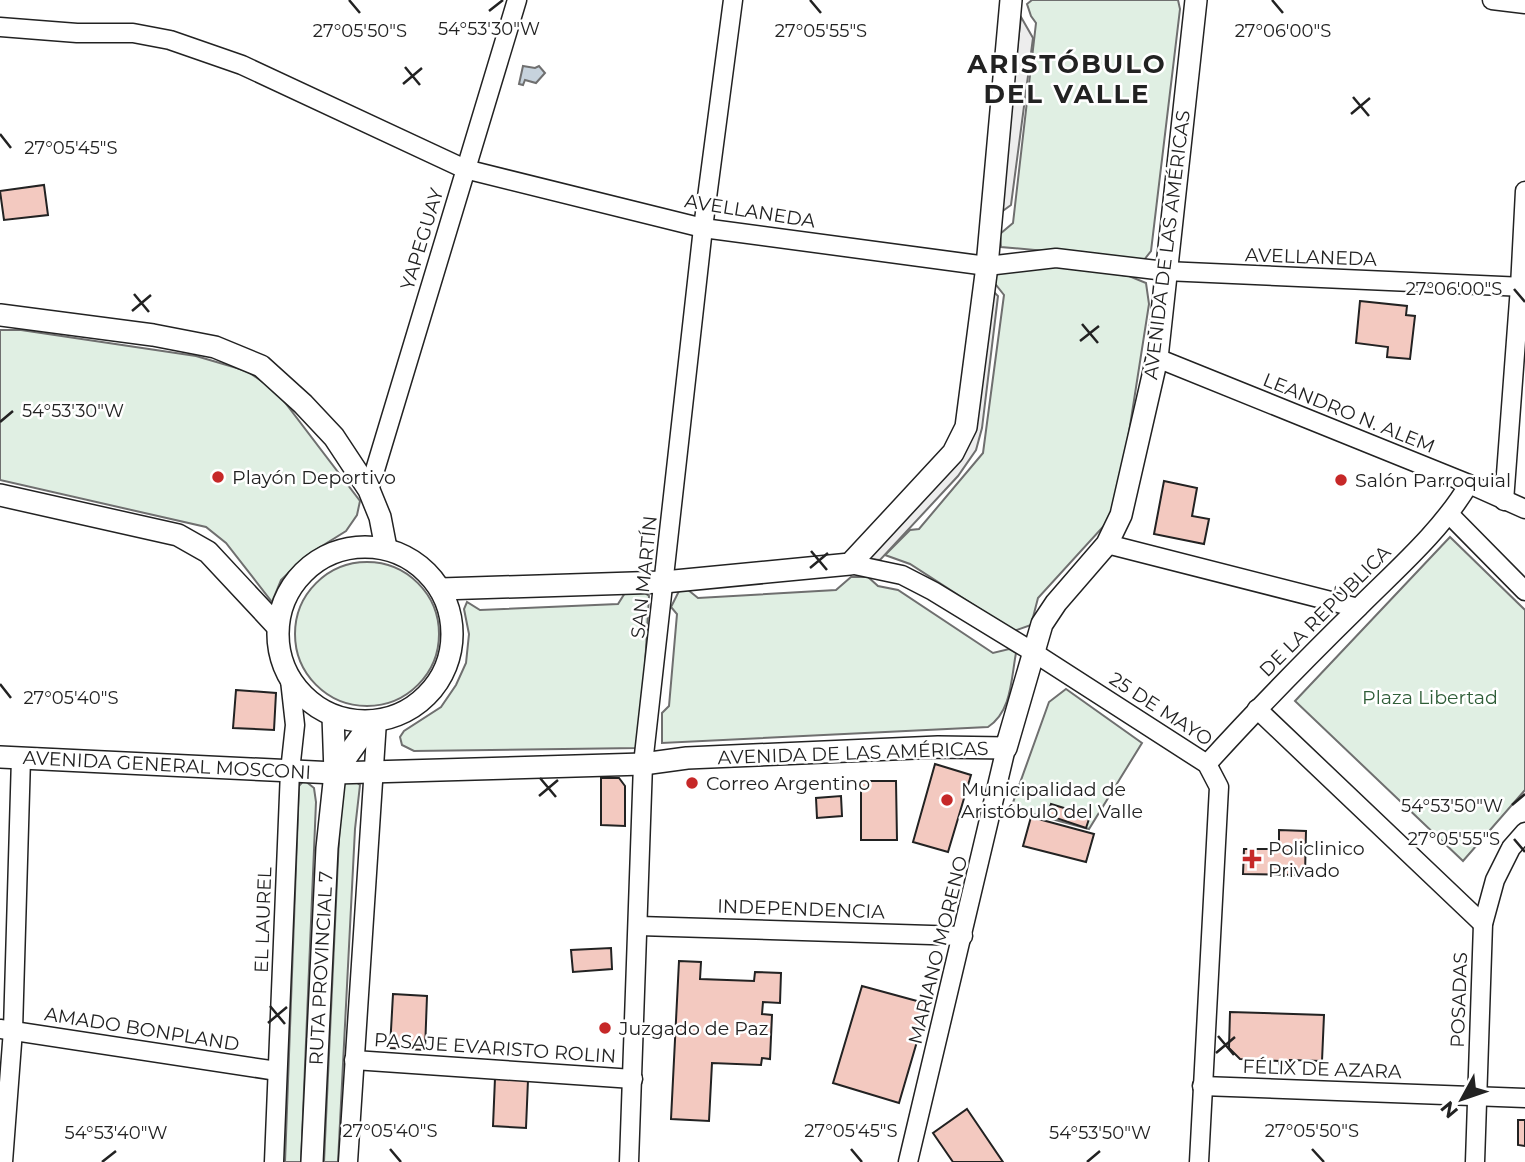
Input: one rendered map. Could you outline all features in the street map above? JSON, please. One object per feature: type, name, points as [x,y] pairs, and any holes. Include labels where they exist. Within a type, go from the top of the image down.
[{"type":"main road","points":[[441,589],[664,582],[850,564],[953,453],[966,427],[987,266],[1011,0]]},
{"type":"main road","name":"AVENIDA DE LAS AMÉRICAS","points":[[335,774],[643,764],[687,758],[910,748],[1006,748],[1042,624],[1056,603],[1107,544],[1121,515],[1157,358],[1196,0]]},
{"type":"main road","points":[[0,315],[153,335],[215,347],[261,366],[334,437],[369,490],[380,517],[386,548]]},
{"type":"main road","points":[[0,495],[178,536],[208,552],[277,626]]},
{"type":"main road","points":[[356,546],[386,548],[408,557],[427,571],[441,589],[452,616],[453,645],[444,673],[427,697],[403,714],[374,721],[354,722],[333,716],[309,702],[290,680],[279,654],[277,626],[285,597],[302,572],[327,554],[356,546]]},
{"type":"main road","name":"RUTA PROVINCIAL 7","points":[[312,1162],[327,848],[335,774],[333,716]]},
{"type":"main road","name":"RUTA PROVINCIAL 7","points":[[335,774],[374,721]]},
{"type":"main road","name":"AVENIDA GENERAL MOSCONI","points":[[10,758],[335,774]]},
{"type":"street","name":"YAPEGUAY","points":[[369,490],[517,0]]},
{"type":"street","name":"SAN MARTÍN","points":[[629,1162],[643,764],[703,228],[733,0]]},
{"type":"street","points":[[1492,0],[1525,4]]},
{"type":"street","name":"AVELLANEDA","points":[[0,27],[76,33],[133,33],[170,40],[242,65],[465,169],[703,228],[987,266],[1056,258],[1165,271],[1523,287]]},
{"type":"street","points":[[1504,501],[1523,287],[1525,191]]},
{"type":"street","name":"LEANDRO N. ALEM","points":[[1157,358],[1525,509]]},
{"type":"street","name":"DE LA REPÚBLICA","points":[[1207,764],[1257,709],[1449,514],[1469,484]]},
{"type":"street","points":[[1449,514],[1525,591]]},
{"type":"street","points":[[1107,544],[1358,608]]},
{"type":"street","name":"25 DE MAYO","points":[[850,564],[880,569],[915,581],[1033,652],[1207,764],[1219,788],[1199,1162]]},
{"type":"street","name":"EL LAUREL","points":[[274,1162],[290,771],[295,725],[290,680]]},
{"type":"street","points":[[1257,709],[1483,924]]},
{"type":"street","points":[[348,1162],[374,774],[374,721]]},
{"type":"street","name":"MARIANO MORENO","points":[[908,1162],[1006,748]]},
{"type":"street","points":[[3,1162],[10,758]]},
{"type":"street","name":"POSADAS","points":[[1475,1162],[1483,924],[1495,880],[1511,848],[1525,832]]},
{"type":"street","name":"INDEPENDENCIA","points":[[639,926],[963,936]]},
{"type":"street","name":"AMADO BONPLAND","points":[[7,1030],[277,1071]]},
{"type":"street","name":"PASAJE EVARISTO ROLIN","points":[[354,1060],[634,1079]]},
{"type":"street","name":"FÉLIX DE AZARA","points":[[1202,1086],[1525,1098]]},
{"type":"green space","points":[[1032,0],[1178,0],[1180,9],[1151,251],[1144,260],[1001,247],[1000,234],[1013,223],[1036,23],[1027,4]]},
{"type":"green space","points":[[1016,260],[1129,276],[1146,283],[1149,304],[1118,503],[1112,517],[1038,598],[1031,625],[1014,631],[910,564],[885,555],[910,530],[919,529],[983,453],[1004,295],[993,281],[995,271]]},
{"type":"green space","points":[[0,330],[21,330],[196,356],[247,371],[277,392],[360,501],[357,515],[346,531],[306,556],[281,580],[272,602],[226,543],[206,527],[0,480]]},
{"type":"green space","name":"Plaza Libertad","points":[[1450,537],[1525,610],[1525,790],[1463,861],[1295,701]]},
{"type":"green space","points":[[367,562],[395,567],[418,583],[434,606],[439,634],[434,662],[418,685],[395,701],[367,706],[339,701],[316,685],[300,662],[295,634],[300,606],[316,583],[339,567]]},
{"type":"green space","points":[[851,577],[868,577],[878,586],[898,590],[993,653],[1009,649],[1016,653],[1009,694],[996,720],[988,727],[662,743],[662,713],[669,706],[677,614],[671,607],[682,585],[698,598],[836,590]]},
{"type":"green space","points":[[641,590],[649,596],[641,736],[638,748],[414,751],[402,745],[400,737],[404,731],[441,707],[456,685],[466,663],[469,634],[464,609],[467,602],[480,610],[618,604],[625,593]]},
{"type":"green space","points":[[1066,689],[1142,743],[1089,829],[1011,808],[1049,702]]},
{"type":"green space","points":[[352,779],[360,785],[355,829],[338,1162],[324,1162],[341,794],[345,783]]},
{"type":"green space","points":[[304,780],[314,788],[316,802],[301,1162],[285,1162],[299,786]]},
{"type":"shaded area","points":[[1021,17],[1033,38],[1011,205],[997,215]]},
{"type":"shaded area","points":[[523,66],[539,66],[545,73],[536,83],[525,80],[523,85],[519,84]]},
{"type":"shaded area","points":[[990,288],[998,296],[982,428],[976,450],[958,476],[880,560],[868,559],[961,454]]},
{"type":"building","points":[[44,185],[48,215],[4,220],[0,191]]},
{"type":"building","points":[[1360,301],[1407,306],[1406,315],[1415,316],[1410,359],[1387,357],[1388,347],[1356,343]]},
{"type":"building","points":[[1164,481],[1197,488],[1192,516],[1209,519],[1204,544],[1154,534]]},
{"type":"building","points":[[236,690],[276,693],[274,730],[233,728]]},
{"type":"building","points":[[935,764],[971,775],[948,852],[913,842]]},
{"type":"building","points":[[601,778],[619,778],[625,786],[625,826],[601,825]]},
{"type":"building","points":[[861,781],[896,781],[897,840],[861,840]]},
{"type":"building","points":[[841,796],[842,816],[817,818],[816,798]]},
{"type":"building","points":[[1051,804],[1090,816],[1086,828],[1047,815]]},
{"type":"building","points":[[1031,817],[1094,834],[1086,862],[1023,846]]},
{"type":"building","points":[[1279,830],[1306,831],[1305,875],[1243,874],[1244,849],[1279,849]]},
{"type":"building","points":[[611,948],[612,969],[573,972],[571,950]]},
{"type":"building","points":[[679,961],[701,962],[700,979],[754,981],[755,972],[781,973],[780,1003],[763,1002],[762,1014],[772,1015],[770,1059],[762,1058],[761,1065],[712,1063],[709,1121],[671,1119]]},
{"type":"building","points":[[862,986],[928,1004],[899,1103],[833,1083]]},
{"type":"building","points":[[393,994],[427,996],[425,1050],[390,1048]]},
{"type":"building","points":[[1230,1012],[1324,1015],[1322,1061],[1290,1060],[1290,1065],[1279,1064],[1279,1061],[1240,1059],[1229,1048]]},
{"type":"building","points":[[495,1078],[528,1080],[526,1128],[493,1126]]},
{"type":"building","points":[[967,1109],[1003,1162],[953,1162],[933,1133]]},
{"type":"building","points":[[1518,1120],[1525,1120],[1525,1146],[1518,1145]]},
{"type":"place","name":"Playón Deportivo","points":[[218,477]]},
{"type":"place","name":"Salón Parroquial","points":[[1341,480]]},
{"type":"place","name":"Correo Argentino","points":[[692,783]]},
{"type":"place","name":"Municipalidad de Aristóbulo del Valle","points":[[947,800]]},
{"type":"place","name":"Policlinico Privado","points":[[1252,859]]},
{"type":"place","name":"Juzgado de Paz","points":[[605,1028]]},
{"type":"district","name":"ARISTÓBULO DEL VALLE","points":[[1067,79]]}]
